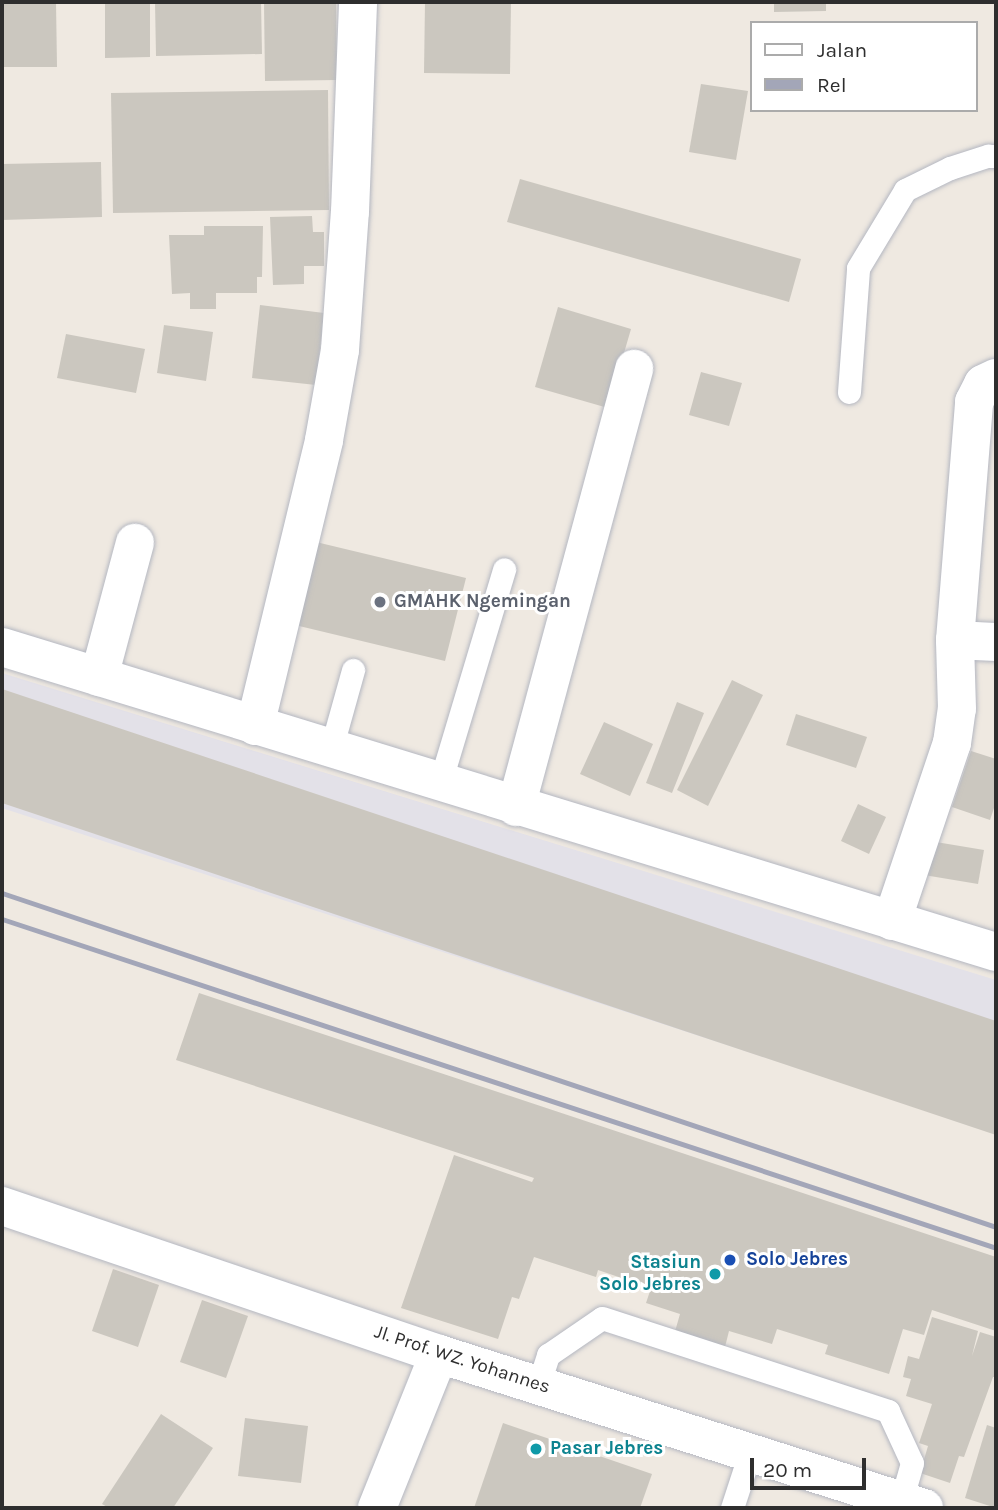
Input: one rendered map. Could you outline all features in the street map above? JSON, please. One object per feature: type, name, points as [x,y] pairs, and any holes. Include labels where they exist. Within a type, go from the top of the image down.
[{"type":"street","points":[[255,726],[324,440],[340,350],[350,212],[358,2]]},
{"type":"street","points":[[516,807],[634,369]]},
{"type":"street","points":[[892,921],[952,743],[957,709],[955,640],[974,402],[983,384],[996,378]]},
{"type":"street","points":[[99,677],[135,544]]},
{"type":"street","points":[[955,640],[996,642]]},
{"type":"street","points":[[2,647],[516,807],[996,952]]},
{"type":"street","name":"Jl. Prof. WZ. Yohannes","points":[[2,1206],[439,1354],[913,1504]]},
{"type":"street","points":[[377,1508],[439,1354]]},
{"type":"lane","points":[[849,392],[858,268],[905,190],[950,169],[988,156],[996,156]]},
{"type":"lane","points":[[440,783],[504,569]]},
{"type":"lane","points":[[331,749],[353,670]]},
{"type":"lane","points":[[538,1385],[548,1355],[602,1318],[888,1411],[912,1463],[913,1504]]},
{"type":"lane","points":[[732,1508],[750,1453]]},
{"type":"shaded area","points":[[2,673],[996,980],[996,1133],[2,808]]},
{"type":"building","points":[[2,2],[56,2],[57,67],[2,67]]},
{"type":"building","points":[[105,2],[150,2],[150,57],[105,58]]},
{"type":"building","points":[[155,2],[261,2],[262,54],[156,56]]},
{"type":"building","points":[[264,2],[336,2],[337,80],[265,81]]},
{"type":"building","points":[[425,2],[511,2],[510,74],[424,73]]},
{"type":"building","points":[[774,2],[826,2],[826,11],[774,12]]},
{"type":"building","points":[[701,84],[748,91],[736,160],[689,152]]},
{"type":"building","points":[[328,90],[329,210],[113,213],[111,93]]},
{"type":"building","points":[[101,162],[102,217],[2,220],[2,164]]},
{"type":"building","points":[[520,179],[801,259],[789,302],[507,222]]},
{"type":"building","points":[[312,216],[313,232],[324,232],[324,266],[304,266],[304,284],[273,285],[270,217]]},
{"type":"building","points":[[204,226],[263,226],[262,277],[257,277],[257,293],[216,293],[216,309],[190,309],[190,293],[172,294],[169,235],[204,235]]},
{"type":"building","points":[[260,305],[324,313],[316,385],[252,378]]},
{"type":"building","points":[[558,307],[631,329],[608,408],[535,387]]},
{"type":"building","points":[[164,325],[213,332],[206,381],[157,373]]},
{"type":"building","points":[[66,334],[145,349],[136,393],[57,378]]},
{"type":"building","points":[[701,372],[742,383],[729,426],[689,415]]},
{"type":"building","name":"GMAHK Ngemingan","points":[[316,542],[466,578],[445,661],[295,625]]},
{"type":"building","points":[[732,680],[763,695],[708,806],[677,790]]},
{"type":"building","points":[[2,689],[996,1021],[996,1135],[2,803]]},
{"type":"building","points":[[677,702],[704,713],[672,793],[646,783]]},
{"type":"building","points":[[796,714],[867,737],[856,768],[786,745]]},
{"type":"building","points":[[604,722],[653,744],[630,796],[580,774]]},
{"type":"building","points":[[971,751],[996,759],[996,802],[990,820],[952,807]]},
{"type":"building","points":[[858,804],[886,817],[869,854],[841,841]]},
{"type":"building","points":[[930,841],[984,850],[978,884],[924,875]]},
{"type":"building","points":[[199,993],[996,1257],[996,1331],[932,1310],[924,1335],[903,1329],[889,1374],[825,1354],[828,1345],[777,1329],[772,1344],[729,1331],[724,1351],[674,1335],[680,1314],[646,1303],[651,1288],[598,1270],[596,1277],[534,1257],[519,1299],[512,1297],[498,1339],[401,1308],[454,1155],[532,1182],[534,1178],[176,1060]]},
{"type":"building","points":[[113,1269],[159,1285],[138,1347],[92,1331]]},
{"type":"building","points":[[202,1300],[248,1316],[226,1378],[180,1362]]},
{"type":"building","points":[[932,1317],[978,1331],[972,1356],[980,1332],[996,1337],[996,1377],[993,1377],[964,1457],[959,1456],[950,1483],[920,1473],[928,1446],[919,1443],[932,1404],[906,1396],[911,1379],[903,1377],[908,1356],[919,1359]]},
{"type":"building","points":[[161,1414],[213,1448],[173,1508],[109,1508],[102,1504]]},
{"type":"building","points":[[245,1418],[308,1426],[301,1483],[238,1476]]},
{"type":"building","name":"Pasar Jebres","points":[[503,1423],[652,1474],[640,1508],[474,1508]]},
{"type":"building","points":[[987,1425],[996,1428],[996,1508],[965,1498]]},
{"type":"railway","points":[[2,893],[996,1227]]},
{"type":"railway","points":[[2,919],[996,1248]]},
{"type":"place","name":"GMAHK Ngemingan","points":[[380,602]]},
{"type":"place","name":"Solo Jebres","points":[[730,1260]]},
{"type":"place","name":"Stasiun Solo Jebres","points":[[715,1274]]},
{"type":"place","name":"Pasar Jebres","points":[[536,1449]]}]
